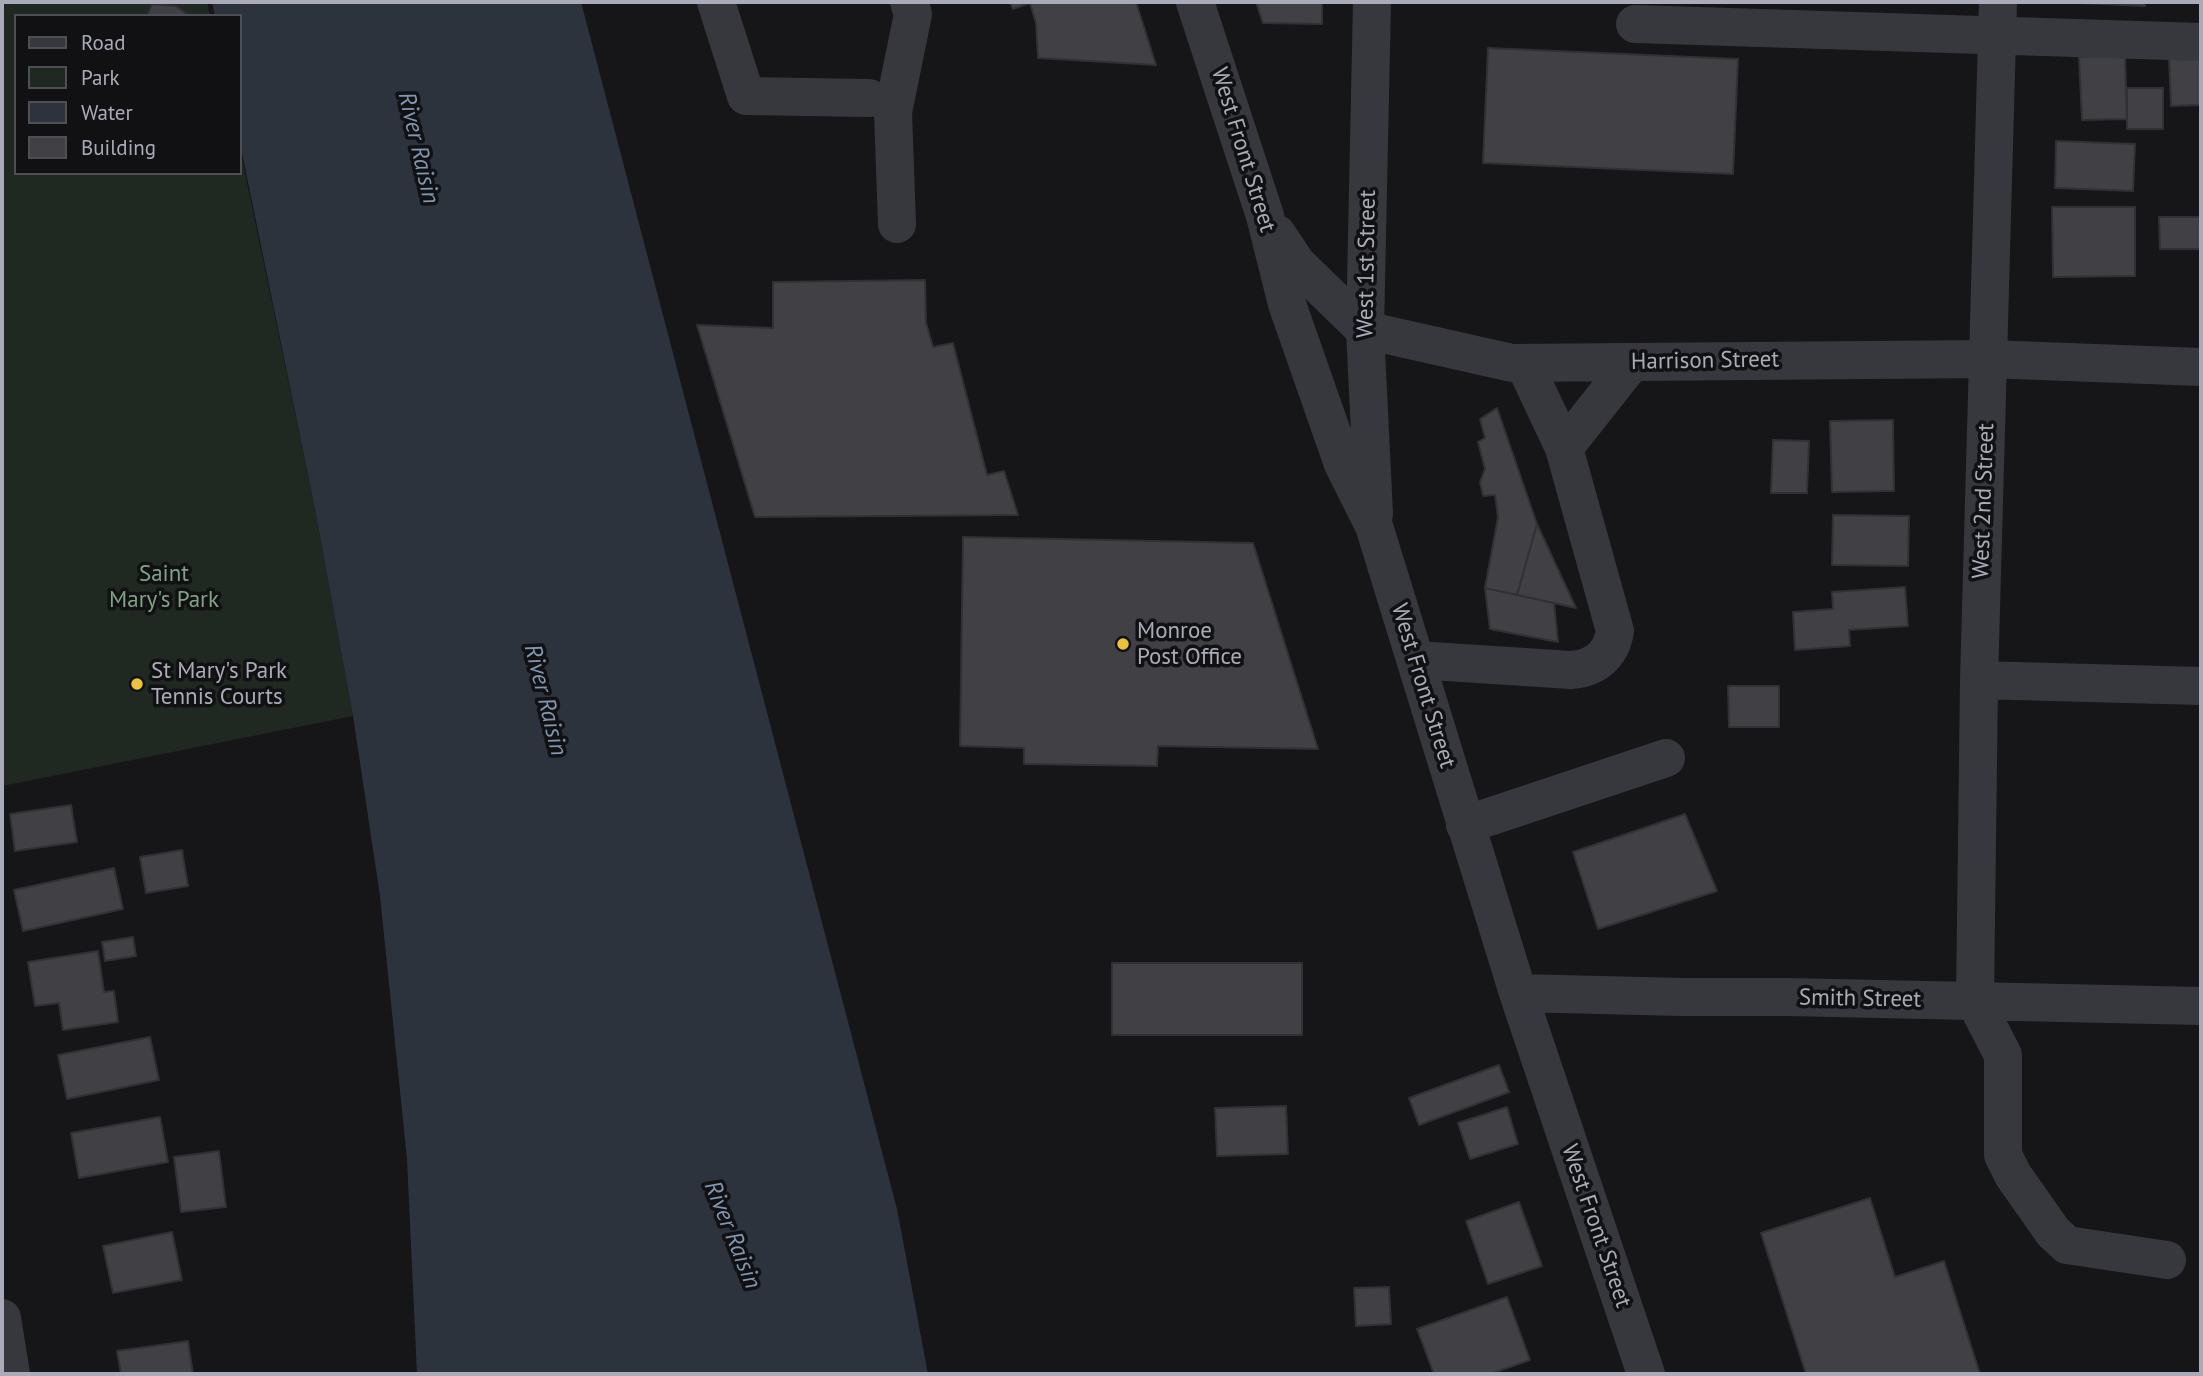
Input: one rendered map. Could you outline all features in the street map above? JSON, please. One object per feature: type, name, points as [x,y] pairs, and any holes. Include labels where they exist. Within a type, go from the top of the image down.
[{"type":"street","points":[[716,2],[746,96],[869,97]]},
{"type":"street","points":[[897,223],[893,112],[913,14],[909,2]]},
{"type":"street","name":"West Front Street","points":[[1195,2],[1265,215],[1287,304],[1343,464],[1374,526],[1518,993],[1646,1374]]},
{"type":"street","name":"West 1st Street","points":[[1372,2],[1365,330],[1374,526]]},
{"type":"street","points":[[1635,24],[1997,18],[2201,42]]},
{"type":"street","name":"West 2nd Street","points":[[1975,1001],[1979,680],[1997,18]]},
{"type":"street","points":[[1265,215],[1297,264],[1365,330]]},
{"type":"street","name":"Harrison Street","points":[[1365,330],[1511,363],[1988,359],[2201,367]]},
{"type":"street","points":[[1564,448],[1632,362]]},
{"type":"street","points":[[1416,660],[1571,670],[1584,669],[1603,657],[1613,646],[1615,631],[1564,448],[1524,363]]},
{"type":"street","points":[[1979,680],[2201,686]]},
{"type":"street","points":[[1465,824],[1666,758]]},
{"type":"street","name":"Smith Street","points":[[1518,993],[2201,1006]]},
{"type":"street","points":[[1975,1001],[2003,1055],[2003,1156],[2053,1232],[2067,1244],[2166,1260]]},
{"type":"street","points":[[2,1318],[11,1374]]},
{"type":"green space","name":"Saint Mary's Park","points":[[2,2],[207,2],[210,14],[14,14],[14,175],[242,175],[242,159],[315,509],[353,716],[2,786]]},
{"type":"water","name":"River Raisin","points":[[212,2],[581,2],[897,1209],[928,1374],[417,1374],[407,1159],[380,896],[353,716],[315,509],[242,153],[242,14],[215,14]]},
{"type":"building","points":[[1010,2],[1136,2],[1156,65],[1038,58],[1036,23],[1030,3],[1013,9]]},
{"type":"building","points":[[1256,2],[1322,2],[1322,24],[1263,23]]},
{"type":"building","points":[[2058,2],[2145,2],[2145,6]]},
{"type":"building","points":[[152,4],[176,6],[186,14],[148,14]]},
{"type":"building","points":[[1488,48],[1738,59],[1733,174],[1483,163]]},
{"type":"building","points":[[2125,55],[2127,119],[2082,120],[2079,57]]},
{"type":"building","points":[[2201,55],[2201,105],[2171,106],[2169,57]]},
{"type":"building","points":[[2127,88],[2163,88],[2163,129],[2127,129]]},
{"type":"building","points":[[2056,141],[2135,144],[2133,191],[2055,188]]},
{"type":"building","points":[[2052,207],[2135,207],[2135,276],[2053,277]]},
{"type":"building","points":[[2159,217],[2201,217],[2201,249],[2160,249]]},
{"type":"building","points":[[925,280],[926,323],[933,347],[953,343],[987,475],[1004,471],[1018,515],[755,517],[697,325],[773,328],[773,282]]},
{"type":"building","points":[[1497,408],[1537,524],[1517,595],[1485,588],[1498,517],[1495,495],[1483,496],[1480,482],[1485,469],[1478,442],[1485,438],[1480,419]]},
{"type":"building","points":[[1893,420],[1894,491],[1832,492],[1830,421]]},
{"type":"building","points":[[1773,440],[1809,441],[1807,493],[1771,493]]},
{"type":"building","points":[[1833,515],[1909,516],[1908,566],[1832,565]]},
{"type":"building","points":[[1537,524],[1576,608],[1517,595]]},
{"type":"building","name":"Monroe Post Office","points":[[963,537],[1253,543],[1318,749],[1158,746],[1157,766],[1024,764],[1024,748],[960,746]]},
{"type":"building","points":[[1905,587],[1908,626],[1849,630],[1850,646],[1795,650],[1793,612],[1833,609],[1832,592]]},
{"type":"building","points":[[1485,588],[1554,603],[1558,642],[1490,629]]},
{"type":"building","points":[[1728,686],[1779,686],[1779,727],[1729,727]]},
{"type":"building","points":[[71,805],[77,842],[15,851],[10,814]]},
{"type":"building","points":[[1685,814],[1717,891],[1598,929],[1573,852]]},
{"type":"building","points":[[182,850],[188,886],[146,893],[140,857]]},
{"type":"building","points":[[114,868],[123,909],[23,931],[14,890]]},
{"type":"building","points":[[133,937],[136,956],[105,961],[102,942]]},
{"type":"building","points":[[98,951],[104,992],[114,991],[118,1022],[63,1030],[59,1003],[35,1006],[28,962]]},
{"type":"building","points":[[1112,963],[1302,963],[1302,1035],[1112,1035]]},
{"type":"building","points":[[150,1037],[159,1080],[67,1099],[58,1055]]},
{"type":"building","points":[[1499,1065],[1509,1092],[1419,1125],[1409,1098]]},
{"type":"building","points":[[1286,1106],[1288,1154],[1217,1156],[1215,1108]]},
{"type":"building","points":[[1507,1107],[1518,1144],[1470,1159],[1458,1123]]},
{"type":"building","points":[[160,1117],[168,1162],[79,1178],[71,1133]]},
{"type":"building","points":[[219,1151],[226,1207],[181,1212],[174,1157]]},
{"type":"building","points":[[1870,1198],[1895,1277],[1944,1261],[1980,1374],[1806,1374],[1761,1233]]},
{"type":"building","points":[[1519,1202],[1542,1266],[1488,1284],[1466,1221]]},
{"type":"building","points":[[172,1232],[182,1280],[113,1293],[103,1246]]},
{"type":"building","points":[[1389,1287],[1391,1324],[1356,1326],[1354,1288]]},
{"type":"building","points":[[1507,1297],[1530,1360],[1490,1374],[1434,1374],[1417,1329]]},
{"type":"building","points":[[188,1341],[193,1374],[121,1374],[117,1351]]},
{"type":"place","name":"Monroe Post Office","points":[[1123,644]]},
{"type":"place","name":"St Mary's Park Tennis Courts","points":[[137,684]]}]
